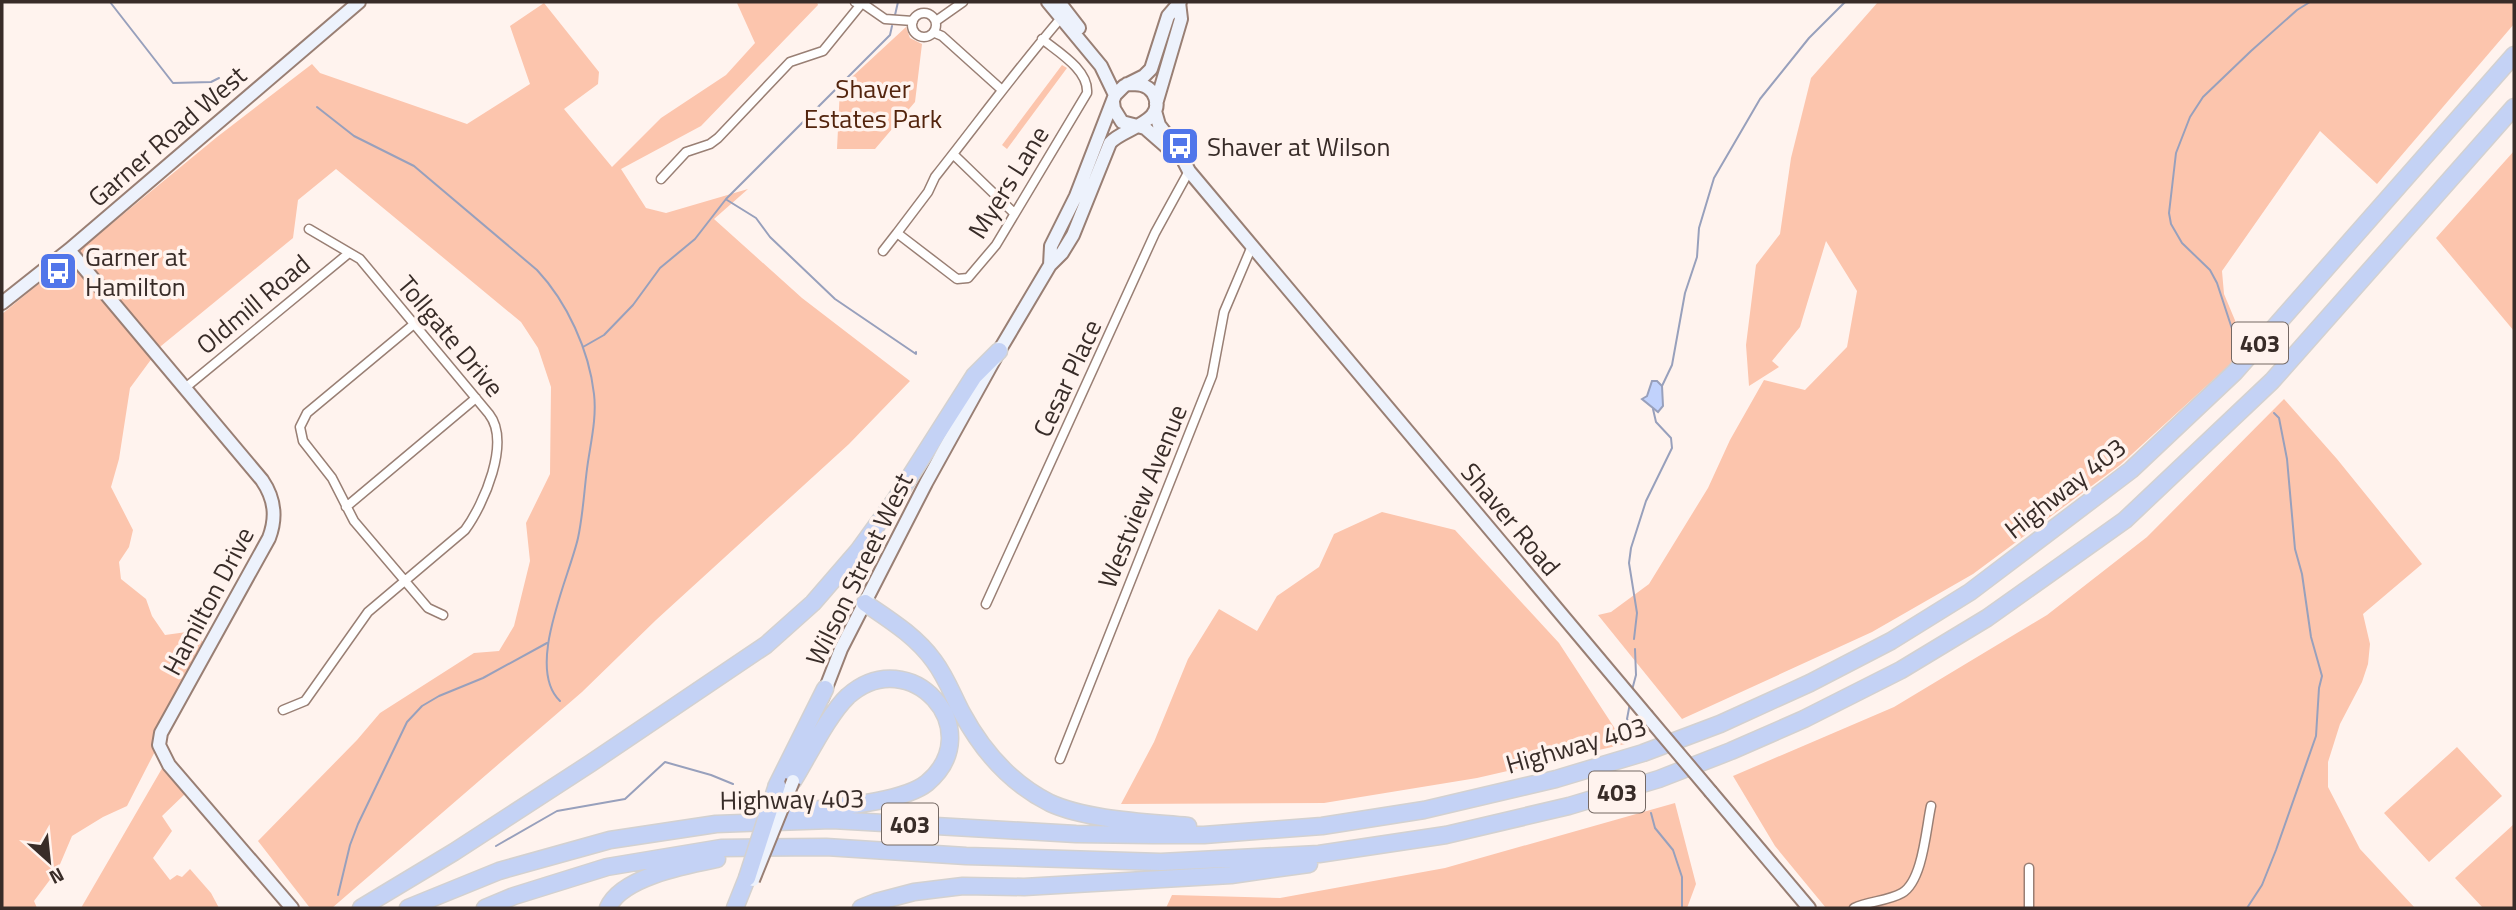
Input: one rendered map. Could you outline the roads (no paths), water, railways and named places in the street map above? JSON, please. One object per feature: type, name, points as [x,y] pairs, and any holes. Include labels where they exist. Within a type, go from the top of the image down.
[{"type":"highway","name":"Highway 403","points":[[408,908],[499,871],[610,840],[716,824],[832,820],[1076,834],[1204,835],[1322,826],[1424,810],[1556,779],[1643,753],[1720,724],[1880,647],[1970,592],[2131,470],[2235,372],[2514,55]]},
{"type":"highway","name":"Highway 403","points":[[485,908],[514,896],[607,867],[721,848],[826,847],[966,856],[1161,862],[1319,854],[1446,835],[1569,806],[1659,779],[1731,751],[1804,719],[1901,670],[1987,618],[2125,520],[2272,381],[2514,107]]},
{"type":"highway","points":[[361,908],[454,852],[591,763],[776,636],[813,603],[858,551],[895,500],[975,376],[999,351]]},
{"type":"highway","points":[[865,603],[916,639],[936,663],[975,737],[991,759],[1006,774],[1052,804],[1130,821],[1196,827],[1424,810]]},
{"type":"highway","points":[[716,824],[885,799],[908,793],[926,784],[940,769],[950,751],[944,711],[920,685],[894,679],[876,680],[847,697],[785,783]]},
{"type":"highway","points":[[735,908],[749,881],[785,783],[825,689]]},
{"type":"highway","points":[[861,908],[914,892],[964,886],[1024,887],[1231,875],[1354,858],[1446,835]]},
{"type":"highway","points":[[608,908],[611,901],[626,887],[679,868],[725,857],[966,856]]},
{"type":"street","name":"Garner Road West","points":[[2,303],[69,250],[359,2]]},
{"type":"street","points":[[661,179],[686,152],[710,144],[718,138],[790,62],[823,51],[859,2],[885,19],[913,21]]},
{"type":"street","points":[[936,21],[963,2]]},
{"type":"street","points":[[1048,2],[1101,66],[1114,99],[1116,116],[1122,122],[1133,126],[1150,120],[1155,108],[1181,19],[1180,2]]},
{"type":"street","points":[[1059,2],[1110,68],[1128,84],[1140,84],[1152,92],[1155,108]]},
{"type":"street","points":[[1114,99],[1128,84],[1144,76],[1153,67],[1168,16],[1180,2]]},
{"type":"street","points":[[925,12],[932,15],[936,21],[935,33],[928,37],[919,36],[914,31],[913,21],[917,15],[925,12]]},
{"type":"street","points":[[883,251],[953,154],[1060,18]]},
{"type":"street","points":[[935,33],[942,36],[1002,90]]},
{"type":"street","name":"Myers Lane","points":[[897,233],[953,276],[965,280],[996,244],[1087,93],[1087,83],[1082,75],[1042,39]]},
{"type":"street","name":"Wilson Street West","points":[[1050,265],[1051,246],[1076,196],[1114,99]]},
{"type":"street","name":"Shaver Road","points":[[1155,108],[1159,125],[1177,148],[1189,171],[1810,908]]},
{"type":"street","name":"Shaver Road","points":[[1139,125],[1181,158]]},
{"type":"street","name":"Wilson Street West","points":[[825,689],[926,483],[999,351],[1050,265],[1062,253],[1073,235],[1110,143],[1120,134],[1139,125]]},
{"type":"street","points":[[953,154],[1014,213]]},
{"type":"street","name":"Cesar Place","points":[[985,604],[1155,233],[1189,171]]},
{"type":"street","name":"Tollgate Drive","points":[[283,710],[305,701],[368,612],[466,530],[476,513],[492,472],[497,426],[360,260],[309,229]]},
{"type":"street","name":"Westview Avenue","points":[[1060,759],[1212,376],[1224,312],[1252,246]]},
{"type":"street","name":"Hamilton Drive","points":[[69,250],[265,484],[273,503],[274,521],[269,538],[160,733],[159,745],[169,765],[291,907]]},
{"type":"street","name":"Oldmill Road","points":[[185,388],[349,253]]},
{"type":"street","points":[[414,324],[307,413],[301,422],[300,431],[303,441],[332,478],[345,508],[404,582],[428,608],[443,615]]},
{"type":"street","points":[[345,508],[476,398]]},
{"type":"street","points":[[1854,908],[1900,894],[1913,883],[1931,806]]},
{"type":"street","points":[[2029,868],[2029,908]]},
{"type":"street","points":[[742,908],[749,881]]},
{"type":"water","points":[[1652,381],[1657,381],[1662,386],[1663,406],[1658,412],[1642,399],[1647,396]]},
{"type":"waterway","points":[[110,2],[173,83],[211,82],[219,78]]},
{"type":"waterway","points":[[895,15],[898,2]]},
{"type":"waterway","points":[[1662,386],[1672,365],[1685,293],[1697,257],[1699,228],[1714,178],[1760,99],[1809,38],[1845,2]]},
{"type":"waterway","points":[[2238,347],[2217,283],[2210,270],[2182,243],[2171,224],[2169,213],[2176,153],[2190,117],[2203,97],[2297,10],[2310,2]]},
{"type":"waterway","points":[[583,347],[604,335],[633,305],[660,268],[695,239],[726,199],[890,35],[892,26]]},
{"type":"waterway","points":[[317,107],[354,136],[414,166],[537,270],[558,297],[582,344],[591,377],[595,413],[578,538],[552,622],[548,645],[550,686],[560,701]]},
{"type":"waterway","points":[[727,200],[756,218],[770,237],[835,299],[916,352]]},
{"type":"waterway","points":[[1634,639],[1637,613],[1629,563],[1631,548],[1646,501],[1672,448],[1671,438],[1656,422],[1653,409]]},
{"type":"waterway","points":[[2247,908],[2262,885],[2316,736],[2322,676],[2311,637],[2302,574],[2295,549],[2287,459],[2279,418],[2274,413]]},
{"type":"waterway","points":[[338,895],[358,824],[407,722],[422,706],[439,696],[483,678],[547,643]]},
{"type":"waterway","points":[[1632,690],[1636,675],[1635,649]]},
{"type":"waterway","points":[[1630,703],[1627,719],[1642,738]]},
{"type":"waterway","points":[[496,846],[557,811],[625,799],[665,762],[733,784]]},
{"type":"waterway","points":[[1651,813],[1655,828],[1673,850],[1682,877],[1682,908]]},
{"type":"place","name":"Shaver at Wilson","points":[[1180,146]]},
{"type":"place","name":"Garner at Hamilton","points":[[58,271]]},
{"type":"park label","name":"Shaver Estates Park","points":[[873,103]]}]
